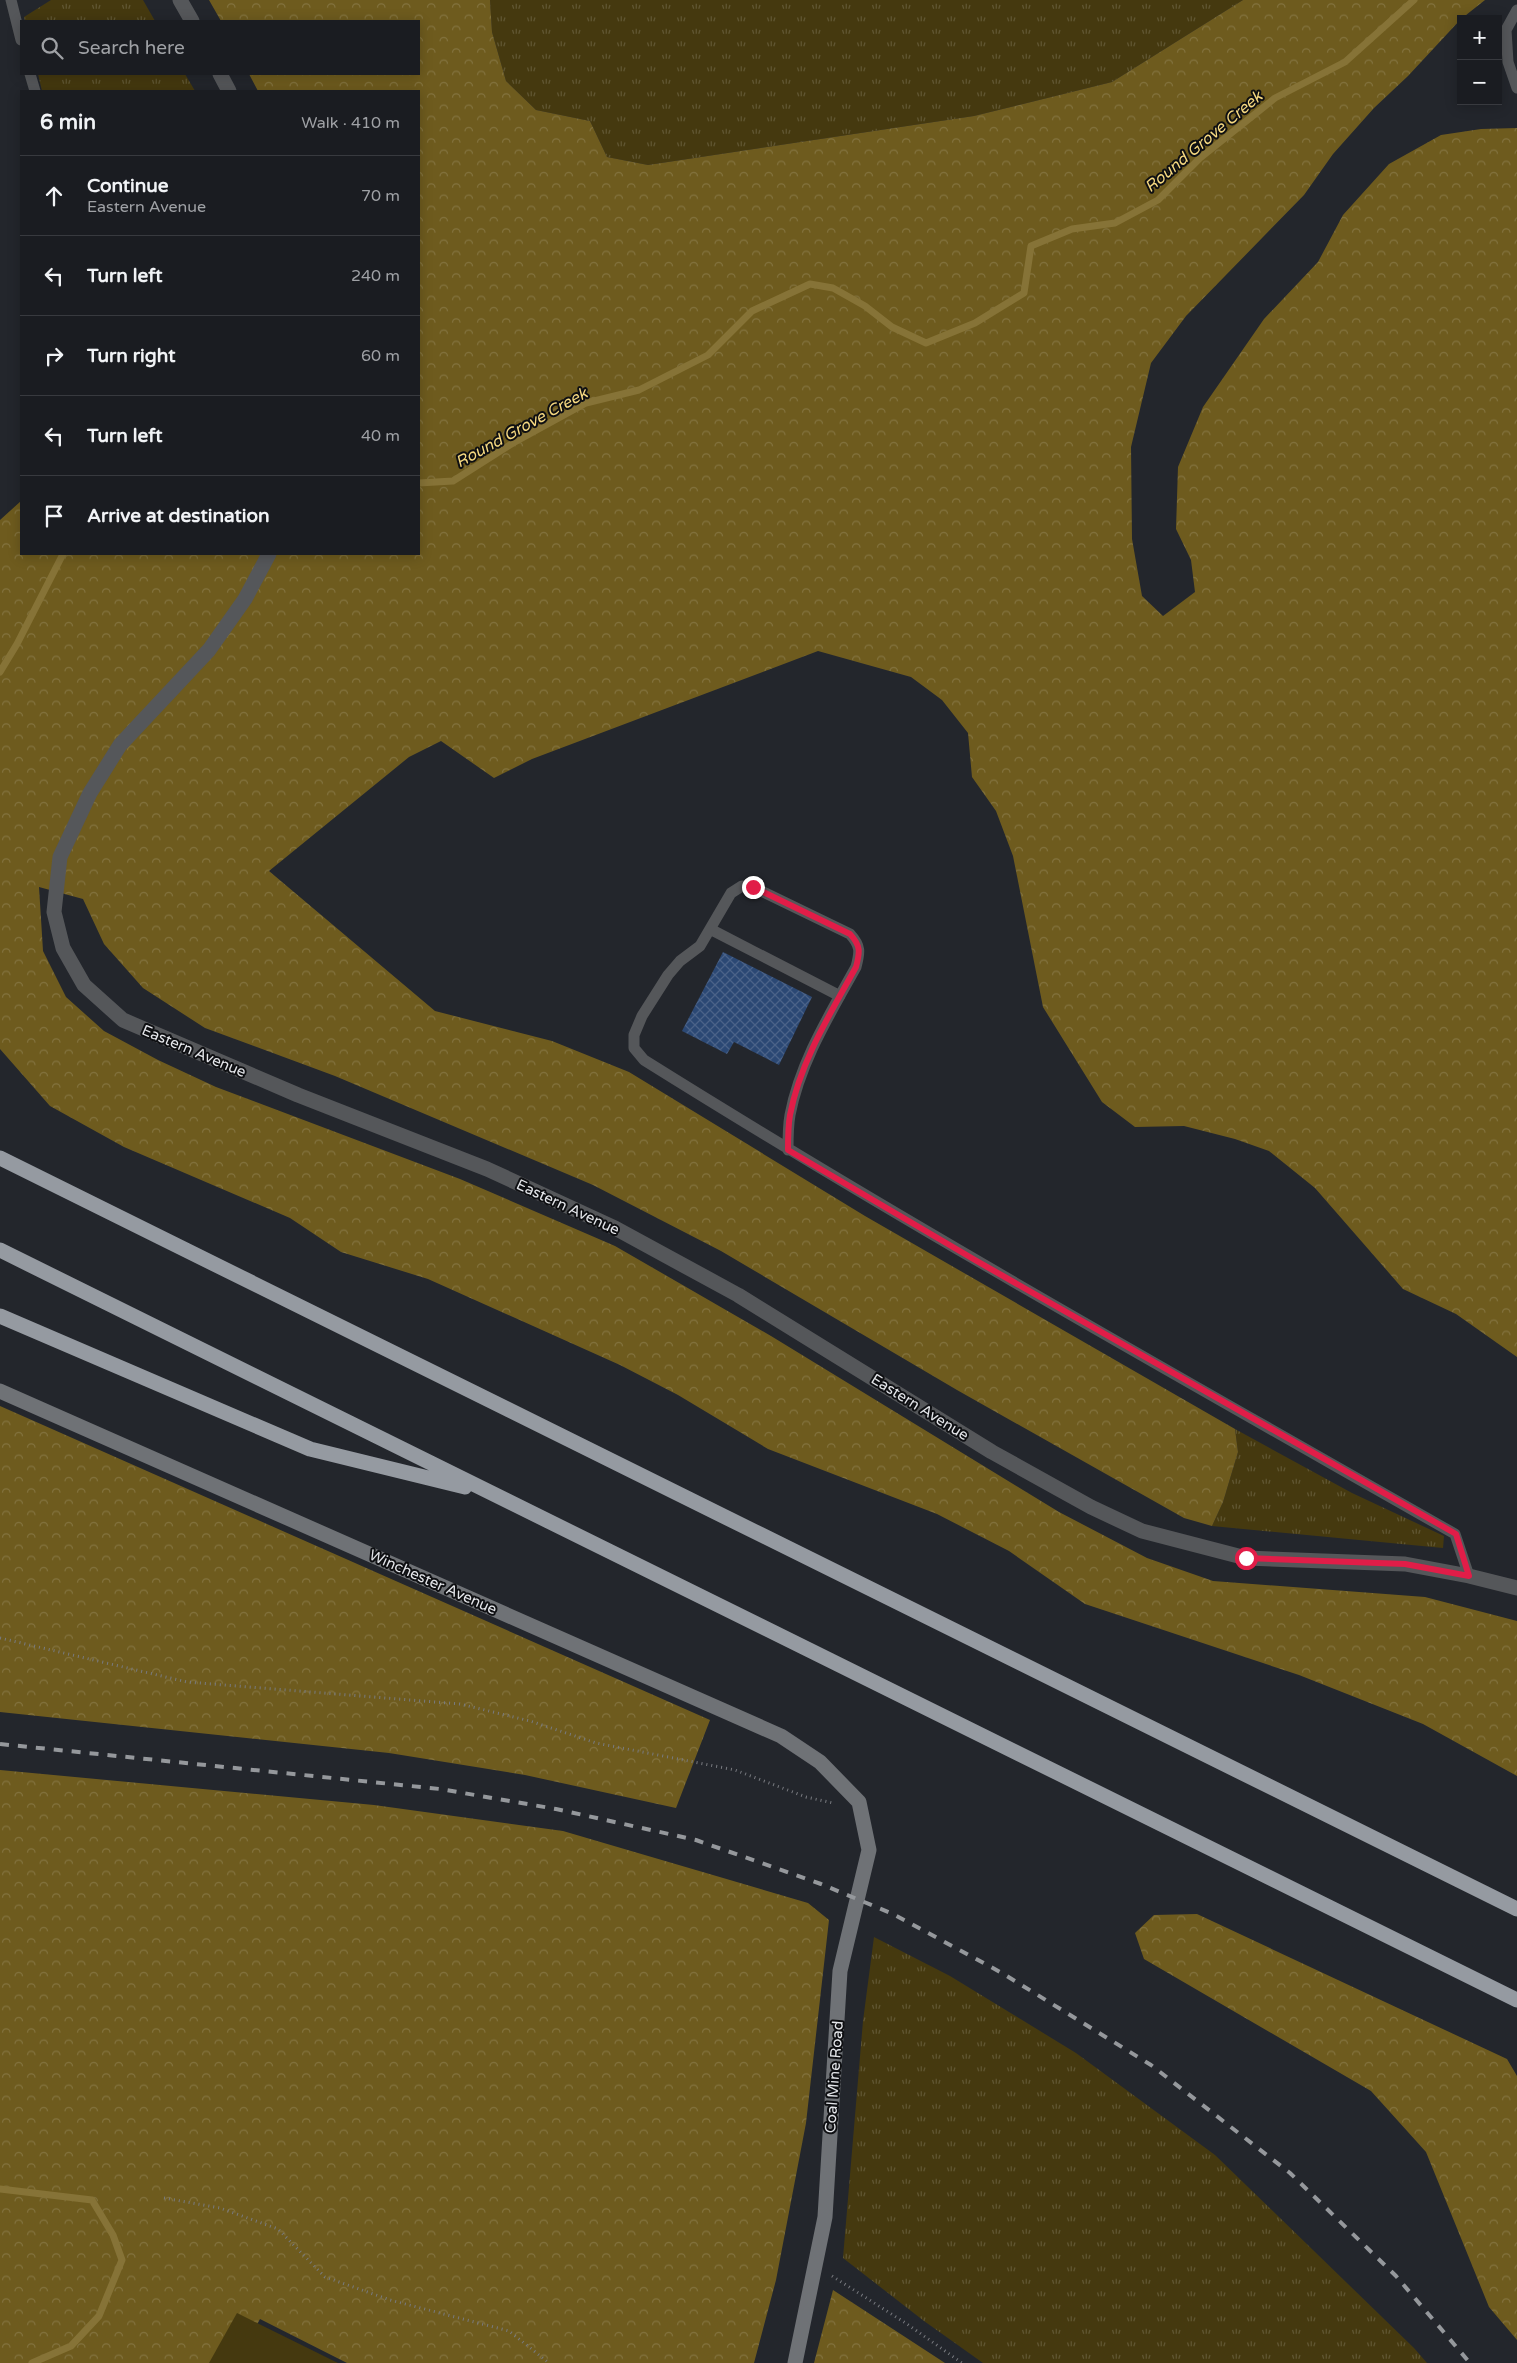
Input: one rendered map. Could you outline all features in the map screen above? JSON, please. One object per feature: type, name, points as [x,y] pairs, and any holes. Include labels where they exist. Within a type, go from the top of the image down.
[{"type":"highway","points":[[0,1158],[1517,1909]]},
{"type":"highway","points":[[0,1250],[1517,2000]]},
{"type":"highway","points":[[0,1316],[310,1449],[493,1494]]},
{"type":"street","points":[[180,0],[191,20]]},
{"type":"street","points":[[221,75],[228,90]]},
{"type":"street","name":"Eastern Avenue","points":[[268,555],[245,599],[209,650],[120,745],[90,793],[60,857],[54,912],[63,948],[84,985],[123,1020],[298,1095],[487,1169],[615,1228],[738,1295],[992,1452],[1091,1507],[1142,1531],[1246,1558],[1405,1564],[1469,1576],[1517,1588]]},
{"type":"street","name":"Winchester Avenue","points":[[0,1391],[781,1736],[820,1762],[857,1802]]},
{"type":"street","name":"Coal Mine Road","points":[[796,2363],[825,2217],[840,1971],[869,1850],[857,1802]]},
{"type":"lane","points":[[11,0],[20,36]]},
{"type":"lane","points":[[1517,10],[1506,30],[1508,62],[1517,88]]},
{"type":"lane","points":[[30,75],[35,90]]},
{"type":"lane","points":[[788,1150],[789,1117],[797,1086],[809,1056],[856,967],[861,951],[857,942],[850,934],[753,887],[742,886],[732,893],[700,946],[680,961],[668,975],[642,1016],[634,1035],[634,1048],[644,1060],[788,1150],[975,1260],[1456,1534],[1469,1576]]},
{"type":"lane","points":[[710,929],[840,996]]},
{"type":"path","points":[[0,1638],[187,1682],[460,1704],[530,1721],[596,1743],[735,1770],[806,1797],[857,1802]]},
{"type":"path","points":[[164,2198],[220,2208],[278,2229],[326,2277],[390,2300],[509,2331],[549,2363]]},
{"type":"path","points":[[815,2265],[907,2324],[962,2363]]},
{"type":"green space","points":[[51,0],[143,0],[154,20],[25,20],[24,17]]},
{"type":"green space","points":[[209,0],[490,0],[492,32],[506,81],[536,110],[590,121],[607,157],[648,165],[974,116],[1112,82],[1243,0],[1485,0],[1466,15],[1457,15],[1457,23],[1408,76],[1374,108],[1333,154],[1304,195],[1186,316],[1151,363],[1131,447],[1132,539],[1142,596],[1163,616],[1195,592],[1191,560],[1176,529],[1178,467],[1203,407],[1264,319],[1318,262],[1343,215],[1389,164],[1441,135],[1481,129],[1517,128],[1517,1357],[1456,1314],[1403,1289],[1315,1188],[1269,1151],[1235,1139],[1184,1126],[1135,1127],[1102,1102],[1043,1007],[1013,856],[996,811],[972,777],[968,733],[942,700],[911,677],[818,651],[532,759],[494,778],[441,741],[409,757],[269,871],[435,1011],[552,1041],[629,1072],[865,1216],[1235,1429],[1238,1452],[1223,1502],[1212,1526],[1184,1518],[957,1390],[721,1251],[593,1185],[335,1076],[205,1028],[143,988],[104,944],[83,899],[39,887],[43,951],[66,997],[104,1031],[158,1060],[216,1087],[460,1179],[615,1246],[771,1336],[1059,1512],[1147,1558],[1213,1581],[1425,1597],[1517,1621],[1517,1776],[1423,1724],[1299,1675],[1085,1604],[1009,1551],[937,1514],[768,1449],[678,1395],[620,1365],[428,1279],[341,1252],[290,1218],[124,1147],[50,1106],[0,1049],[0,520],[20,502],[20,555],[420,555],[420,90],[257,90],[250,75],[420,75],[420,20],[220,20]]},
{"type":"green space","points":[[490,0],[1243,0],[1112,82],[974,116],[648,165],[607,157],[590,121],[536,110],[506,81],[492,32]]},
{"type":"green space","points":[[38,75],[186,75],[194,90],[42,90]]},
{"type":"green space","points":[[0,1406],[710,1720],[676,1808],[525,1775],[389,1753],[0,1712]]},
{"type":"green space","points":[[1235,1429],[1352,1493],[1444,1536],[1443,1548],[1212,1526],[1223,1502],[1238,1452]]},
{"type":"green space","points":[[0,1770],[374,1805],[563,1831],[808,1903],[829,1920],[806,2123],[776,2280],[754,2363],[347,2363],[260,2319],[236,2363],[0,2363]]},
{"type":"green space","points":[[1197,1914],[1507,2059],[1517,2076],[1517,2340],[1489,2307],[1426,2152],[1371,2091],[1144,1959],[1135,1933],[1154,1915]]},
{"type":"green space","points":[[874,1937],[950,1976],[1076,2053],[1215,2155],[1414,2348],[1427,2363],[983,2363],[924,2321],[843,2258],[863,2021]]},
{"type":"green space","points":[[833,2290],[945,2363],[814,2363]]},
{"type":"green space","points":[[237,2313],[338,2363],[209,2363]]},
{"type":"building","points":[[723,952],[812,997],[779,1065],[734,1042],[727,1054],[682,1031]]},
{"type":"waterway","name":"Round Grove Creek","points":[[420,483],[453,481],[513,443],[586,403],[639,390],[708,355],[752,311],[810,284],[833,288],[865,306],[892,327],[926,343],[975,323],[1024,293],[1031,246],[1072,229],[1115,223],[1158,200],[1200,158],[1275,98],[1345,62],[1414,0]]},
{"type":"waterway","name":"Round Grove Creek","points":[[0,672],[17,644],[62,555]]},
{"type":"waterway","name":"Round Grove Creek","points":[[0,2189],[92,2200],[113,2235],[122,2260],[99,2316],[71,2346],[32,2363]]},
{"type":"railway","points":[[0,1744],[440,1789],[556,1809],[696,1840],[821,1884],[893,1914],[1002,1973],[1151,2065],[1290,2173],[1396,2276],[1470,2363]]},
{"type":"route","points":[[753,887],[850,934],[857,942],[861,951],[856,967],[809,1056],[797,1086],[789,1117],[788,1150],[975,1260],[1456,1534],[1469,1576],[1405,1564],[1246,1558]]}]
